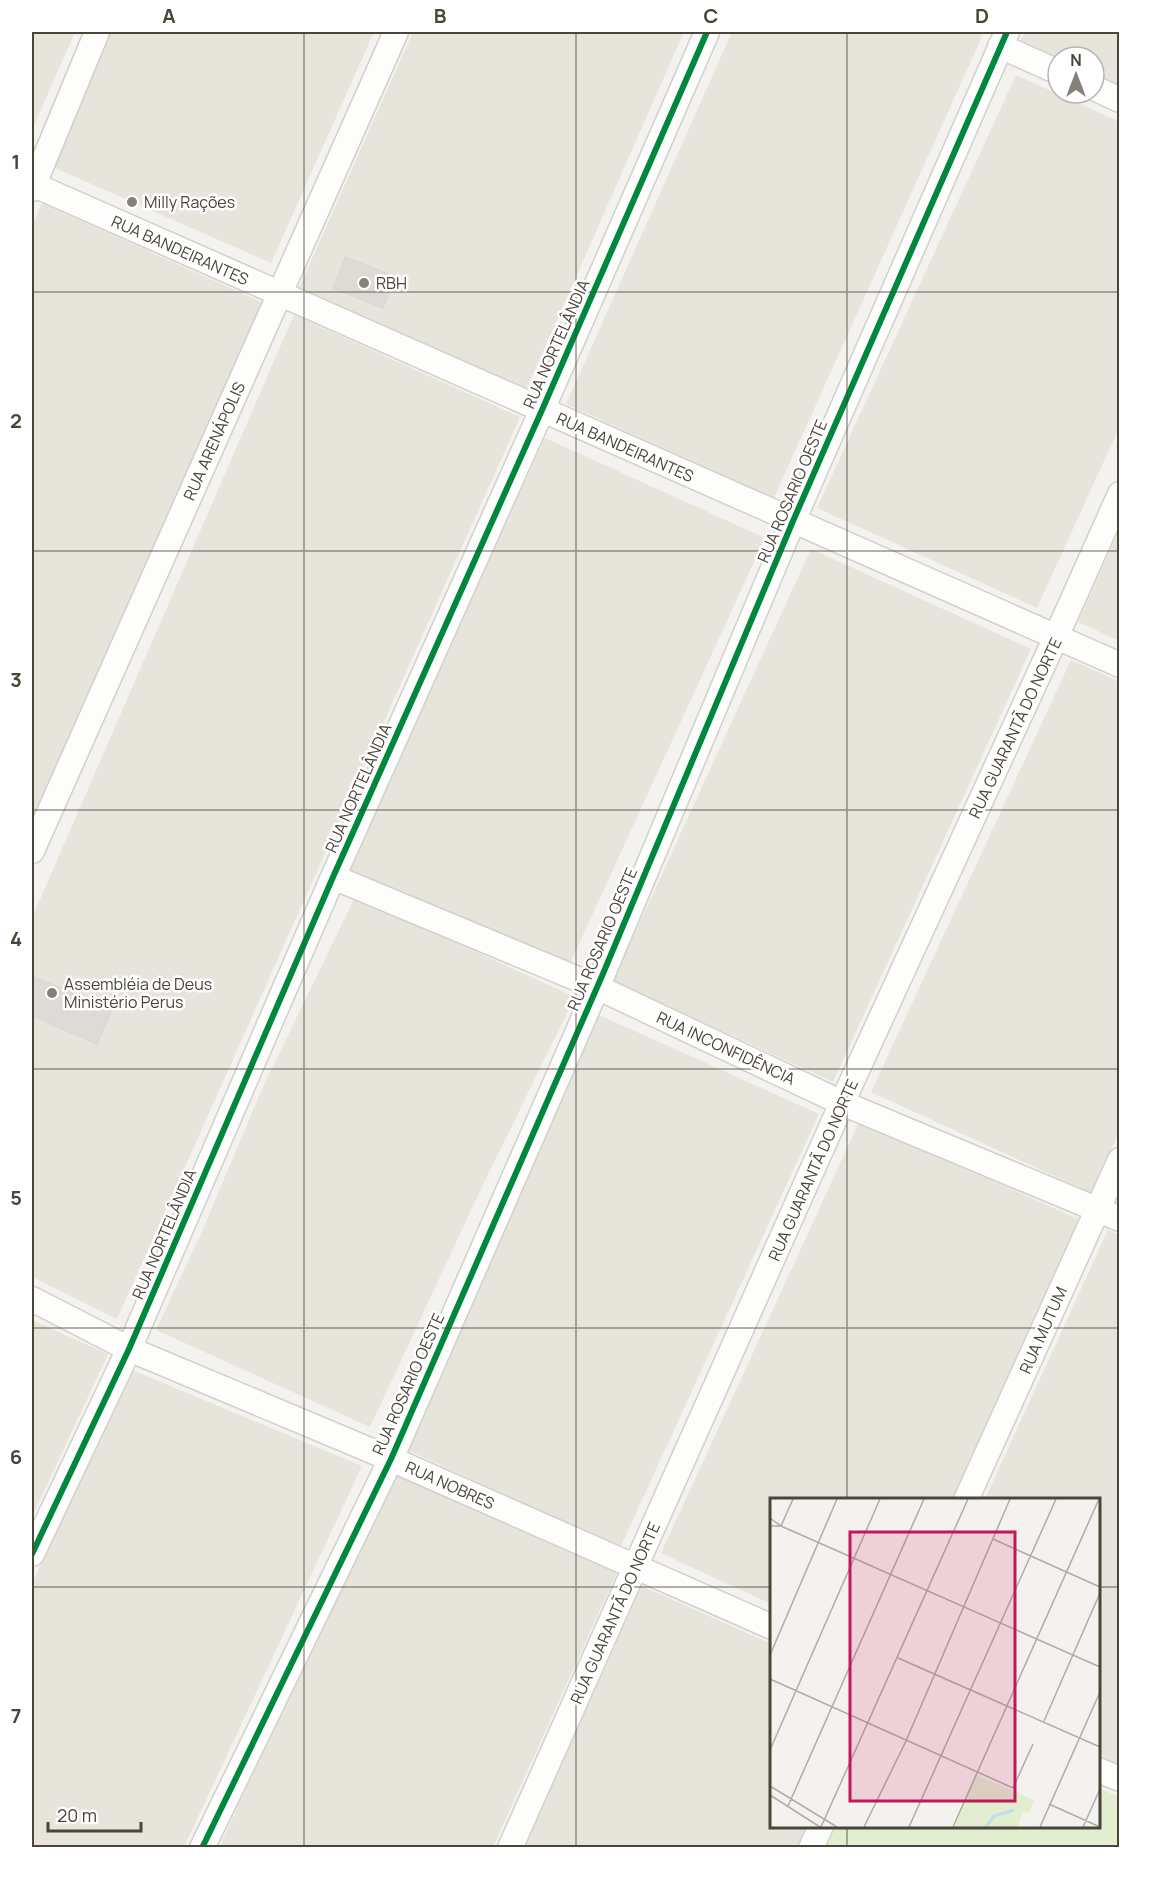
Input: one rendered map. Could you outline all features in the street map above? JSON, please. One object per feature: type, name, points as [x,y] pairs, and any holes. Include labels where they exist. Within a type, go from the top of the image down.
[{"type":"street","points":[[32,186],[97,32]]},
{"type":"street","name":"RUA ARENÁPOLIS","points":[[32,851],[396,32]]},
{"type":"street","name":"RUA NORTELÂNDIA","points":[[32,1554],[129,1349],[333,877],[542,410],[707,32]]},
{"type":"street","points":[[1003,39],[1046,65]]},
{"type":"street","name":"RUA ROSARIO OESTE","points":[[202,1848],[391,1459],[597,987],[793,521],[1003,39]]},
{"type":"street","name":"RUA BANDEIRANTES","points":[[32,186],[1119,665]]},
{"type":"street","name":"RUA GUARANTÃ DO NORTE","points":[[510,1848],[842,1103],[1056,637],[1119,494]]},
{"type":"street","name":"RUA INCONFIDÊNCIA","points":[[333,877],[597,987],[842,1103],[1119,1219]]},
{"type":"street","name":"RUA MUTUM","points":[[967,1498],[1119,1160]]},
{"type":"street","name":"RUA NOBRES","points":[[32,1299],[129,1349],[391,1459],[770,1627]]},
{"type":"street","points":[[1100,1771],[1119,1779]]},
{"type":"street","points":[[811,1848],[820,1828]]},
{"type":"shaded area","points":[[32,32],[75,32],[32,130]]},
{"type":"shaded area","points":[[105,32],[374,32],[271,263],[46,164]]},
{"type":"shaded area","points":[[413,32],[684,32],[527,388],[519,388],[412,338],[298,290]]},
{"type":"shaded area","points":[[732,32],[984,32],[774,498],[566,404]]},
{"type":"shaded area","points":[[1025,32],[1119,32],[1119,99],[1106,93],[1106,45],[1046,45],[1046,67],[1015,53]]},
{"type":"shaded area","points":[[1016,75],[1046,89],[1046,105],[1082,105],[1120,122],[1119,428],[1037,608],[817,508]]},
{"type":"shaded area","points":[[42,203],[268,305],[32,835],[32,226]]},
{"type":"shaded area","points":[[294,315],[520,417],[117,1319],[32,1277],[32,918]]},
{"type":"shaded area","points":[[545,438],[765,538],[567,970],[346,870]]},
{"type":"shaded area","points":[[1119,531],[1119,641],[1078,622]]},
{"type":"shaded area","points":[[811,549],[1031,649],[833,1082],[613,981]]},
{"type":"shaded area","points":[[1071,660],[1120,682],[1119,1132],[1091,1193],[871,1092]]},
{"type":"shaded area","points":[[355,897],[575,997],[480,1191],[370,1427],[156,1330],[203,1229],[261,1091]]},
{"type":"shaded area","points":[[599,1015],[819,1114],[620,1548],[401,1447]]},
{"type":"shaded area","points":[[860,1120],[1080,1220],[952,1498],[770,1498],[770,1604],[661,1553]]},
{"type":"shaded area","points":[[1108,1230],[1120,1236],[1119,1766],[1100,1756],[1100,1498],[985,1498]]},
{"type":"shaded area","points":[[32,1320],[108,1354],[32,1517]]},
{"type":"shaded area","points":[[130,1369],[362,1466],[184,1847],[32,1848],[32,1584]]},
{"type":"shaded area","points":[[391,1468],[618,1570],[493,1847],[219,1848]]},
{"type":"shaded area","points":[[642,1586],[770,1644],[770,1828],[806,1828],[797,1847],[524,1847]]},
{"type":"green space","points":[[1100,1788],[1119,1797],[1119,1847],[818,1848],[827,1828],[1100,1828]]},
{"type":"building","name":"RBH","points":[[345,257],[396,277],[383,308],[333,288]]},
{"type":"building","name":"Assembléia de Deus Ministério Perus","points":[[32,976],[112,1010],[97,1044],[32,1016]]},
{"type":"cycle path","points":[[32,1554],[129,1349],[333,877],[542,410],[707,32]]},
{"type":"cycle path","points":[[202,1848],[391,1459],[602,976],[793,521],[1007,32]]},
{"type":"place","name":"Milly Rações","points":[[132,202]]},
{"type":"place","name":"RBH","points":[[364,283]]},
{"type":"place","name":"Assembléia de Deus Ministério Perus","points":[[52,993]]}]
